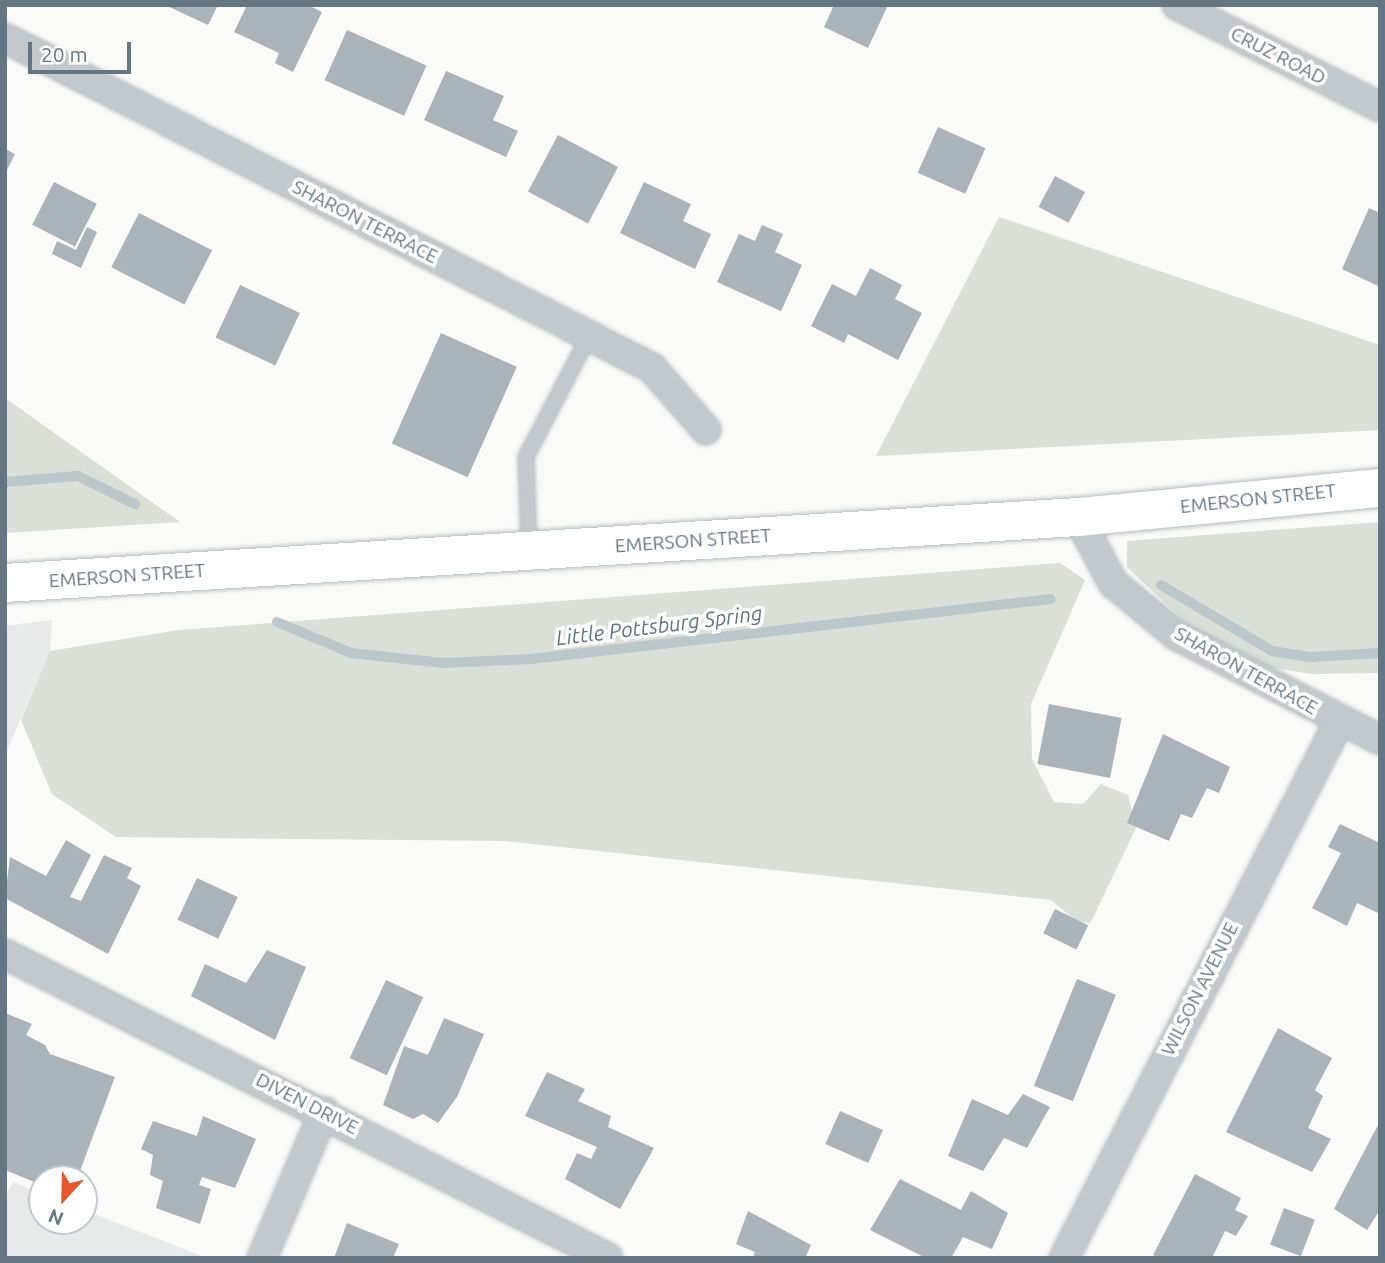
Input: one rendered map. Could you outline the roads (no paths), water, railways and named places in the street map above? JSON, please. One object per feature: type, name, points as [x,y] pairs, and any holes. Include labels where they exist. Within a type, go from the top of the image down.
[{"type":"main road","name":"EMERSON STREET","points":[[5,583],[1078,517],[1380,488]]},
{"type":"street","name":"CRUZ ROAD","points":[[1177,5],[1380,107]]},
{"type":"street","name":"SHARON TERRACE","points":[[5,38],[652,368],[706,430]]},
{"type":"street","name":"SHARON TERRACE","points":[[1078,517],[1113,583],[1176,635],[1339,722],[1380,740]]},
{"type":"street","name":"WILSON AVENUE","points":[[1064,1258],[1339,722]]},
{"type":"street","name":"DIVEN DRIVE","points":[[5,954],[324,1112],[608,1258]]},
{"type":"street","points":[[262,1258],[324,1112]]},
{"type":"lane","points":[[529,551],[526,457],[589,336]]},
{"type":"waterway","name":"Little Pottsburg Spring","points":[[5,482],[78,476],[135,504]]},
{"type":"waterway","name":"Little Pottsburg Spring","points":[[1161,585],[1272,651],[1310,657],[1380,653]]},
{"type":"waterway","name":"Little Pottsburg Spring","points":[[277,622],[351,653],[443,663],[531,659],[1051,599]]}]
